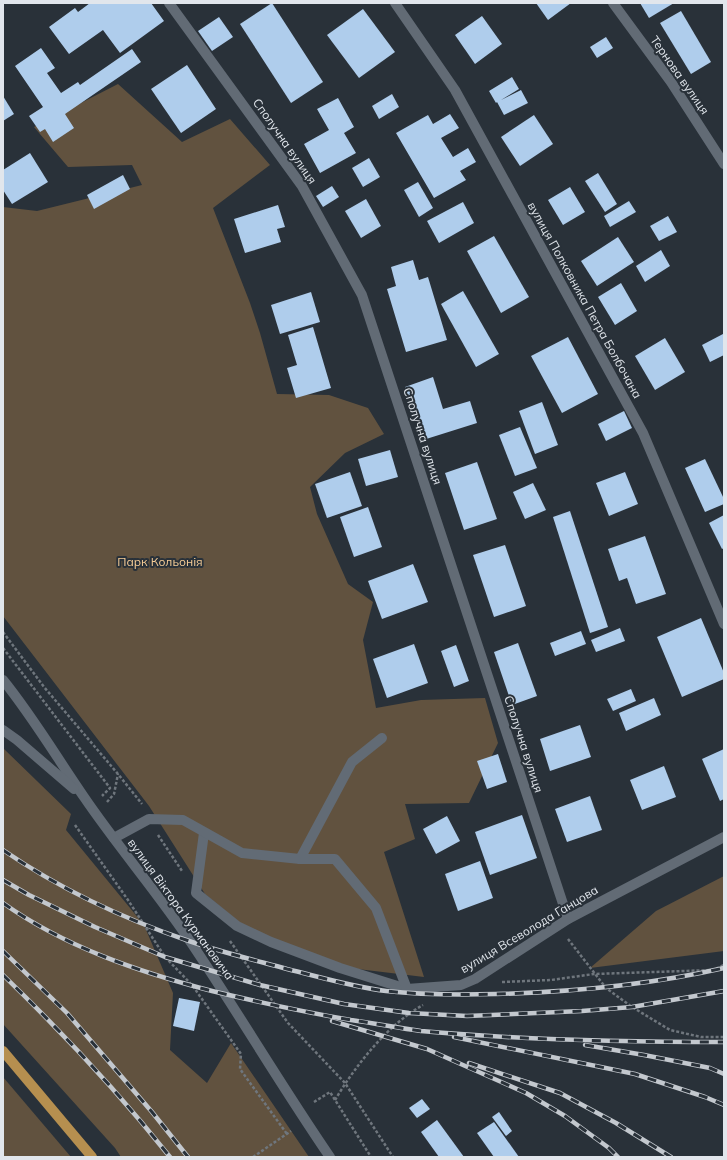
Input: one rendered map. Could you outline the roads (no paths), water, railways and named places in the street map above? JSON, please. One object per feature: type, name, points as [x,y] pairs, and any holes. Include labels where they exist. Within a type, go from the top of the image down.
[{"type":"main road","points":[[3,1051],[92,1157]]},
{"type":"street","name":"Сполучна вулиця","points":[[169,3],[302,186],[362,295],[568,919]]},
{"type":"street","name":"вулиця Полковника Петра Болбочана","points":[[395,3],[455,90],[643,433],[724,624]]},
{"type":"street","name":"Тернова вулиця","points":[[613,3],[671,82],[724,164]]},
{"type":"street","name":"вулиця Віктора Курмановича","points":[[3,680],[21,703],[84,798],[190,942],[226,994],[330,1157]]},
{"type":"street","points":[[3,730],[17,740],[84,798]]},
{"type":"street","points":[[300,859],[352,762],[382,738]]},
{"type":"street","points":[[114,838],[149,819],[183,820],[242,853],[300,859],[335,859],[376,908],[407,989]]},
{"type":"street","points":[[204,833],[196,893],[237,926],[271,942],[340,968],[407,989]]},
{"type":"street","name":"вулиця Всеволода Ганцова","points":[[407,989],[460,984],[475,979],[568,919],[724,837]]},
{"type":"railway","points":[[3,850],[47,878],[93,902],[141,923],[201,945],[238,956],[336,982],[361,987],[386,991],[468,995],[554,991],[611,987],[668,979],[724,968]]},
{"type":"railway","points":[[3,880],[29,895],[95,927],[165,957],[260,985],[344,1004],[409,1013],[467,1016],[582,1011],[632,1007],[724,991]]},
{"type":"railway","points":[[3,903],[52,933],[77,945],[130,966],[212,991],[316,1014],[412,1030],[497,1037],[648,1042],[724,1042]]},
{"type":"railway","points":[[3,951],[67,1013],[152,1112],[188,1157]]},
{"type":"railway","points":[[3,975],[90,1063],[170,1157]]},
{"type":"railway","points":[[332,1021],[427,1049],[526,1093],[565,1116],[609,1148],[618,1157]]},
{"type":"railway","points":[[454,1037],[635,1074],[705,1097],[724,1105]]},
{"type":"railway","points":[[585,1045],[710,1068],[724,1074]]},
{"type":"railway","points":[[469,1063],[560,1093],[616,1123],[671,1157]]},
{"type":"park label","name":"Парк Кольонія","points":[[160,561]]}]
